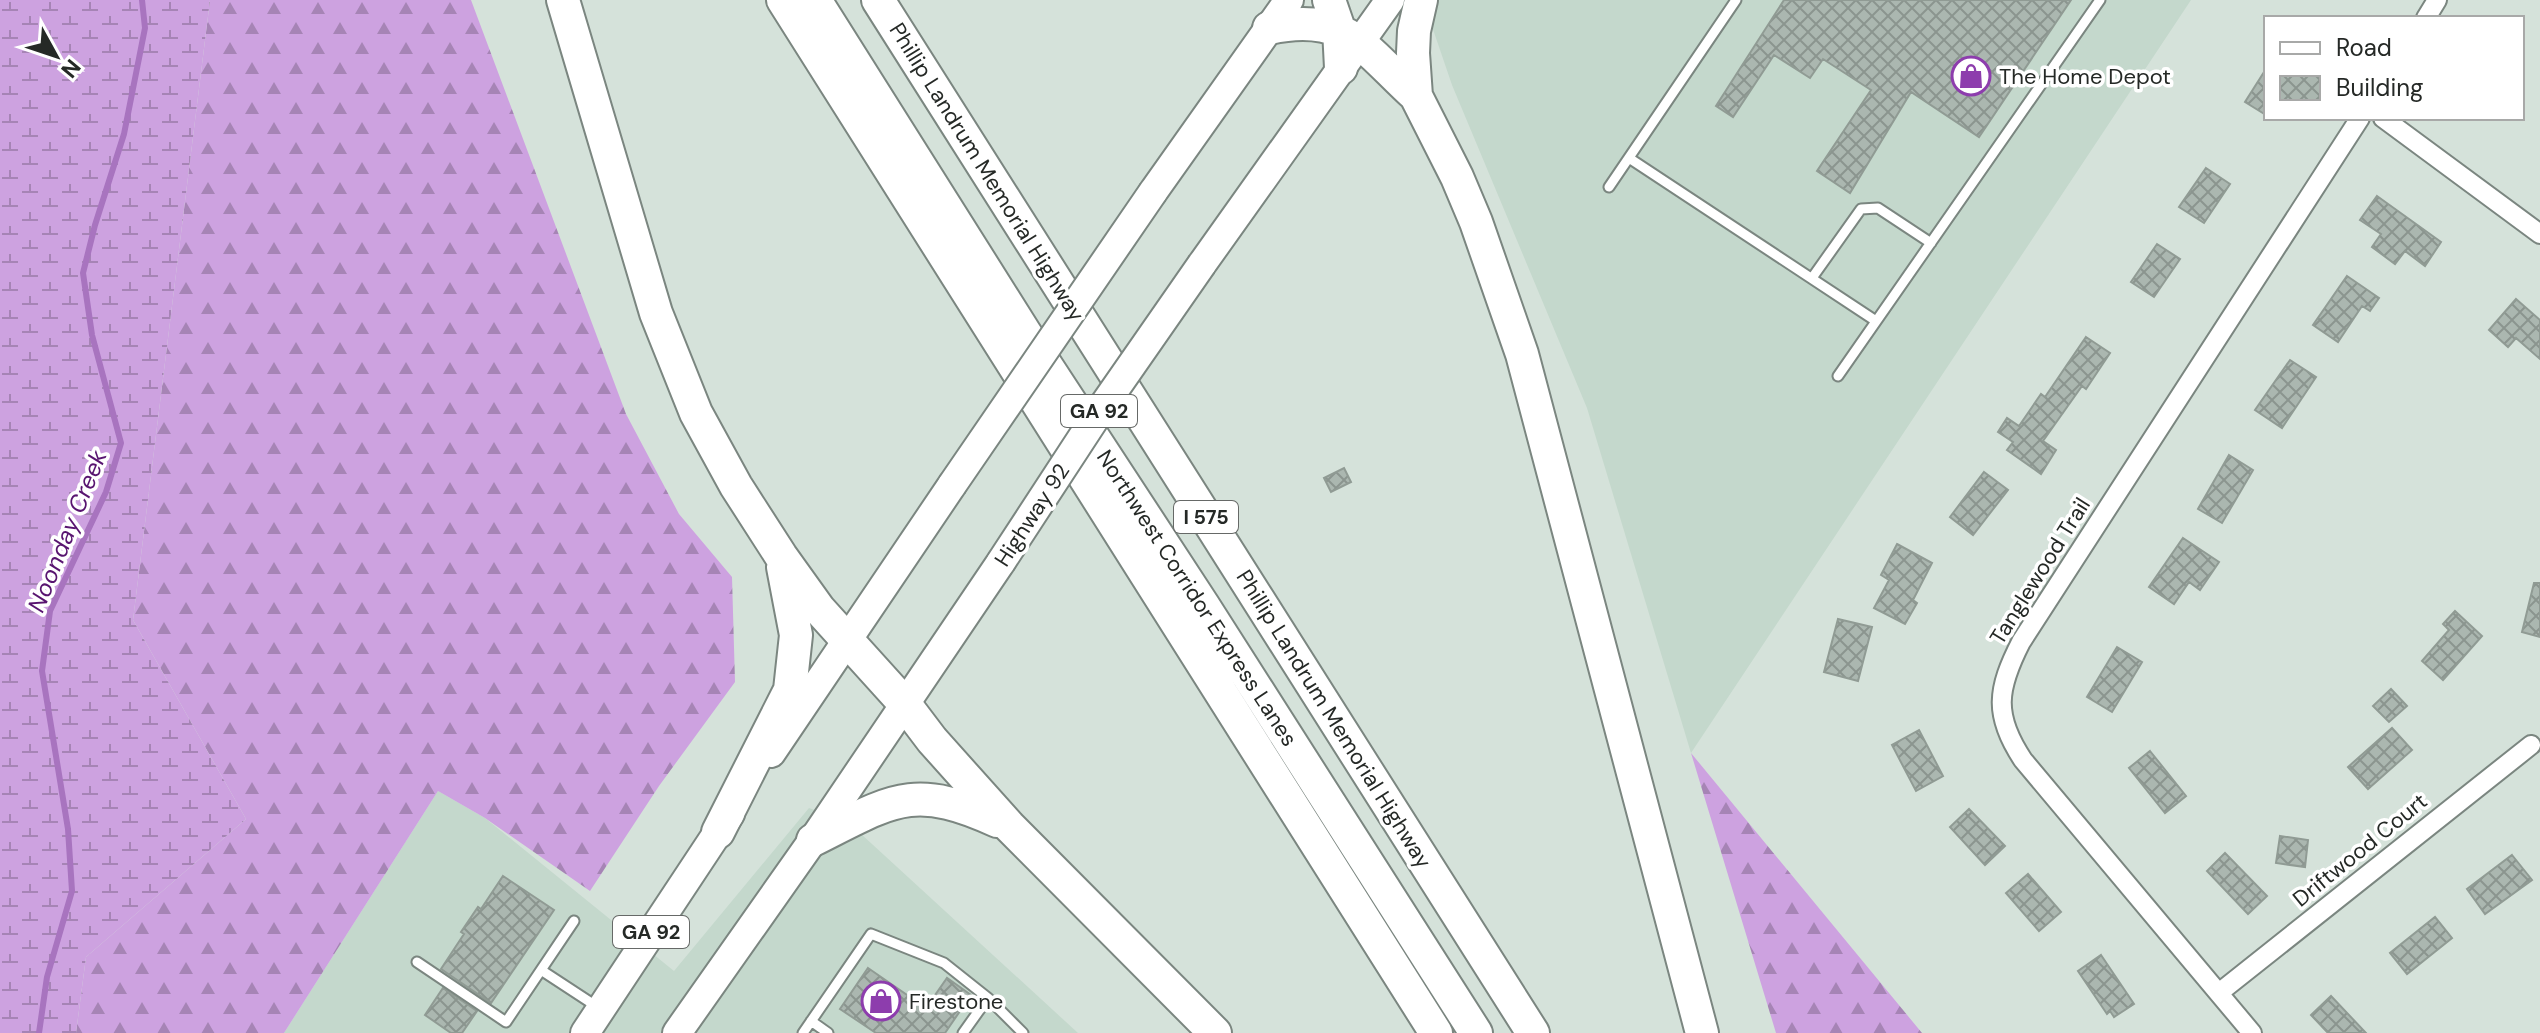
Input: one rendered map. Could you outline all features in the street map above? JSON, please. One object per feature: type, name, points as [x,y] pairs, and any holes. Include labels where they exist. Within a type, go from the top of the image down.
[{"type":"highway","points":[[563,0],[640,265],[674,359],[712,446],[781,556],[819,609],[1009,826],[1215,1033]]},
{"type":"highway","points":[[783,0],[1436,1033]]},
{"type":"highway","name":"Northwest Corridor Express Lanes","points":[[815,0],[1025,333],[1476,1033]]},
{"type":"highway","name":"Phillip Landrum Memorial Highway","points":[[878,0],[1533,1033]]},
{"type":"highway","points":[[1421,0],[1414,31],[1416,96],[1476,222],[1527,369],[1702,1033]]},
{"type":"highway","points":[[1269,28],[1319,23],[1342,35],[1416,96]]},
{"type":"highway","points":[[718,832],[790,690],[796,635],[781,556]]},
{"type":"highway","points":[[813,840],[883,806],[919,798],[961,805],[1009,826]]},
{"type":"main road","name":"GA 92","points":[[585,1033],[952,485],[1289,0]]},
{"type":"main road","name":"Highway 92","points":[[677,1033],[813,840],[1099,412],[1202,264],[1342,35],[1390,0]]},
{"type":"street","name":"Tanglewood Trail","points":[[2252,1033],[2023,760],[2008,738],[2002,715],[2002,691],[2009,666],[2021,642],[2359,120]]},
{"type":"street","points":[[2386,120],[2540,234]]},
{"type":"street","name":"Driftwood Court","points":[[2220,992],[2531,745]]},
{"type":"lane","points":[[1609,187],[1736,0]]},
{"type":"lane","points":[[1838,376],[2100,0]]},
{"type":"lane","points":[[1629,158],[1876,321]]},
{"type":"lane","points":[[1812,278],[1861,209],[1878,208],[1931,243]]},
{"type":"lane","points":[[417,962],[506,1022],[574,921]]},
{"type":"lane","points":[[803,1033],[871,934],[944,963],[988,998],[1023,1033]]},
{"type":"lane","points":[[541,970],[600,1009]]},
{"type":"lane","points":[[963,1033],[988,998]]},
{"type":"lane","points":[[811,1021],[828,1033]]},
{"type":"shaded area","points":[[1423,0],[2191,0],[1691,753],[1587,408],[1452,85]]},
{"type":"shaded area","points":[[438,791],[485,818],[674,971],[809,808],[848,822],[1078,1033],[284,1033]]},
{"type":"green space","points":[[0,0],[210,0],[133,620],[246,819],[86,957],[76,1033],[0,1033]]},
{"type":"green space","points":[[210,0],[471,0],[626,414],[679,514],[732,577],[735,682],[659,786],[590,891],[485,818],[438,791],[284,1033],[76,1033],[86,957],[246,819],[133,620]]},
{"type":"green space","points":[[1691,753],[1922,1033],[1776,1033]]},
{"type":"building","points":[[1784,0],[2071,0],[1979,137],[1911,92],[1850,193],[1817,171],[1871,90],[1823,59],[1810,78],[1774,55],[1733,117],[1716,106]]},
{"type":"building","points":[[2264,72],[2264,114],[2245,102]]},
{"type":"building","points":[[2206,168],[2230,184],[2204,223],[2179,207]]},
{"type":"building","points":[[2377,196],[2441,242],[2425,266],[2405,251],[2395,264],[2372,247],[2381,234],[2360,220]]},
{"type":"building","points":[[2157,244],[2180,259],[2154,297],[2131,282]]},
{"type":"building","points":[[2347,276],[2379,298],[2370,311],[2362,306],[2338,342],[2313,325]]},
{"type":"building","points":[[2516,299],[2540,320],[2540,359],[2516,338],[2508,347],[2489,330]]},
{"type":"building","points":[[2086,337],[2110,353],[2086,389],[2082,386],[2043,441],[2056,450],[2041,474],[2007,450],[2013,442],[1998,432],[2007,418],[2019,426],[2041,394],[2045,397]]},
{"type":"building","points":[[2290,360],[2316,377],[2282,428],[2255,410]]},
{"type":"building","points":[[2229,455],[2253,470],[2222,523],[2198,509]]},
{"type":"building","points":[[1344,468],[1351,482],[1331,492],[1324,478]]},
{"type":"building","points":[[1984,472],[2008,490],[1973,535],[1950,517]]},
{"type":"building","points":[[2183,538],[2219,562],[2200,590],[2189,582],[2174,604],[2149,587]]},
{"type":"building","points":[[1897,544],[1932,563],[1913,600],[1917,603],[1905,624],[1874,608],[1889,580],[1881,575]]},
{"type":"building","points":[[2534,583],[2540,583],[2540,637],[2522,632]]},
{"type":"building","points":[[2455,611],[2482,636],[2443,680],[2422,661],[2449,630],[2443,624]]},
{"type":"building","points":[[1838,619],[1872,627],[1858,681],[1824,672]]},
{"type":"building","points":[[2117,647],[2142,662],[2112,712],[2087,697]]},
{"type":"building","points":[[2391,689],[2407,706],[2389,722],[2373,706]]},
{"type":"building","points":[[2392,728],[2412,750],[2368,789],[2348,767]]},
{"type":"building","points":[[1919,730],[1943,776],[1916,791],[1892,745]]},
{"type":"building","points":[[2150,751],[2186,796],[2165,813],[2129,768]]},
{"type":"building","points":[[1969,809],[2005,846],[1985,865],[1950,827]]},
{"type":"building","points":[[2280,836],[2308,840],[2305,867],[2276,863]]},
{"type":"building","points":[[2225,853],[2267,896],[2248,914],[2207,871]]},
{"type":"building","points":[[2512,855],[2532,880],[2485,914],[2467,889]]},
{"type":"building","points":[[2028,874],[2061,912],[2039,931],[2006,893]]},
{"type":"building","points":[[503,876],[554,910],[491,1003],[441,969],[464,934],[461,932]]},
{"type":"building","points":[[2435,917],[2452,938],[2407,974],[2390,953]]},
{"type":"building","points":[[2101,955],[2134,1004],[2114,1017],[2110,1011],[2107,1014],[2078,971]]},
{"type":"building","name":"Firestone","points":[[868,968],[926,1008],[947,978],[971,995],[945,1033],[876,1033],[840,1009]]},
{"type":"building","points":[[443,988],[477,1011],[462,1033],[451,1033],[425,1015]]},
{"type":"building","points":[[2331,996],[2366,1033],[2328,1033],[2311,1015]]},
{"type":"waterway","name":"Noonday Creek","points":[[39,1033],[47,977],[72,891],[68,829],[42,671],[50,611],[106,492],[121,443],[92,335],[83,273],[124,134],[145,28],[142,0]]},
{"type":"place","name":"The Home Depot","points":[[1971,76]]},
{"type":"place","name":"Firestone","points":[[881,1001]]}]
